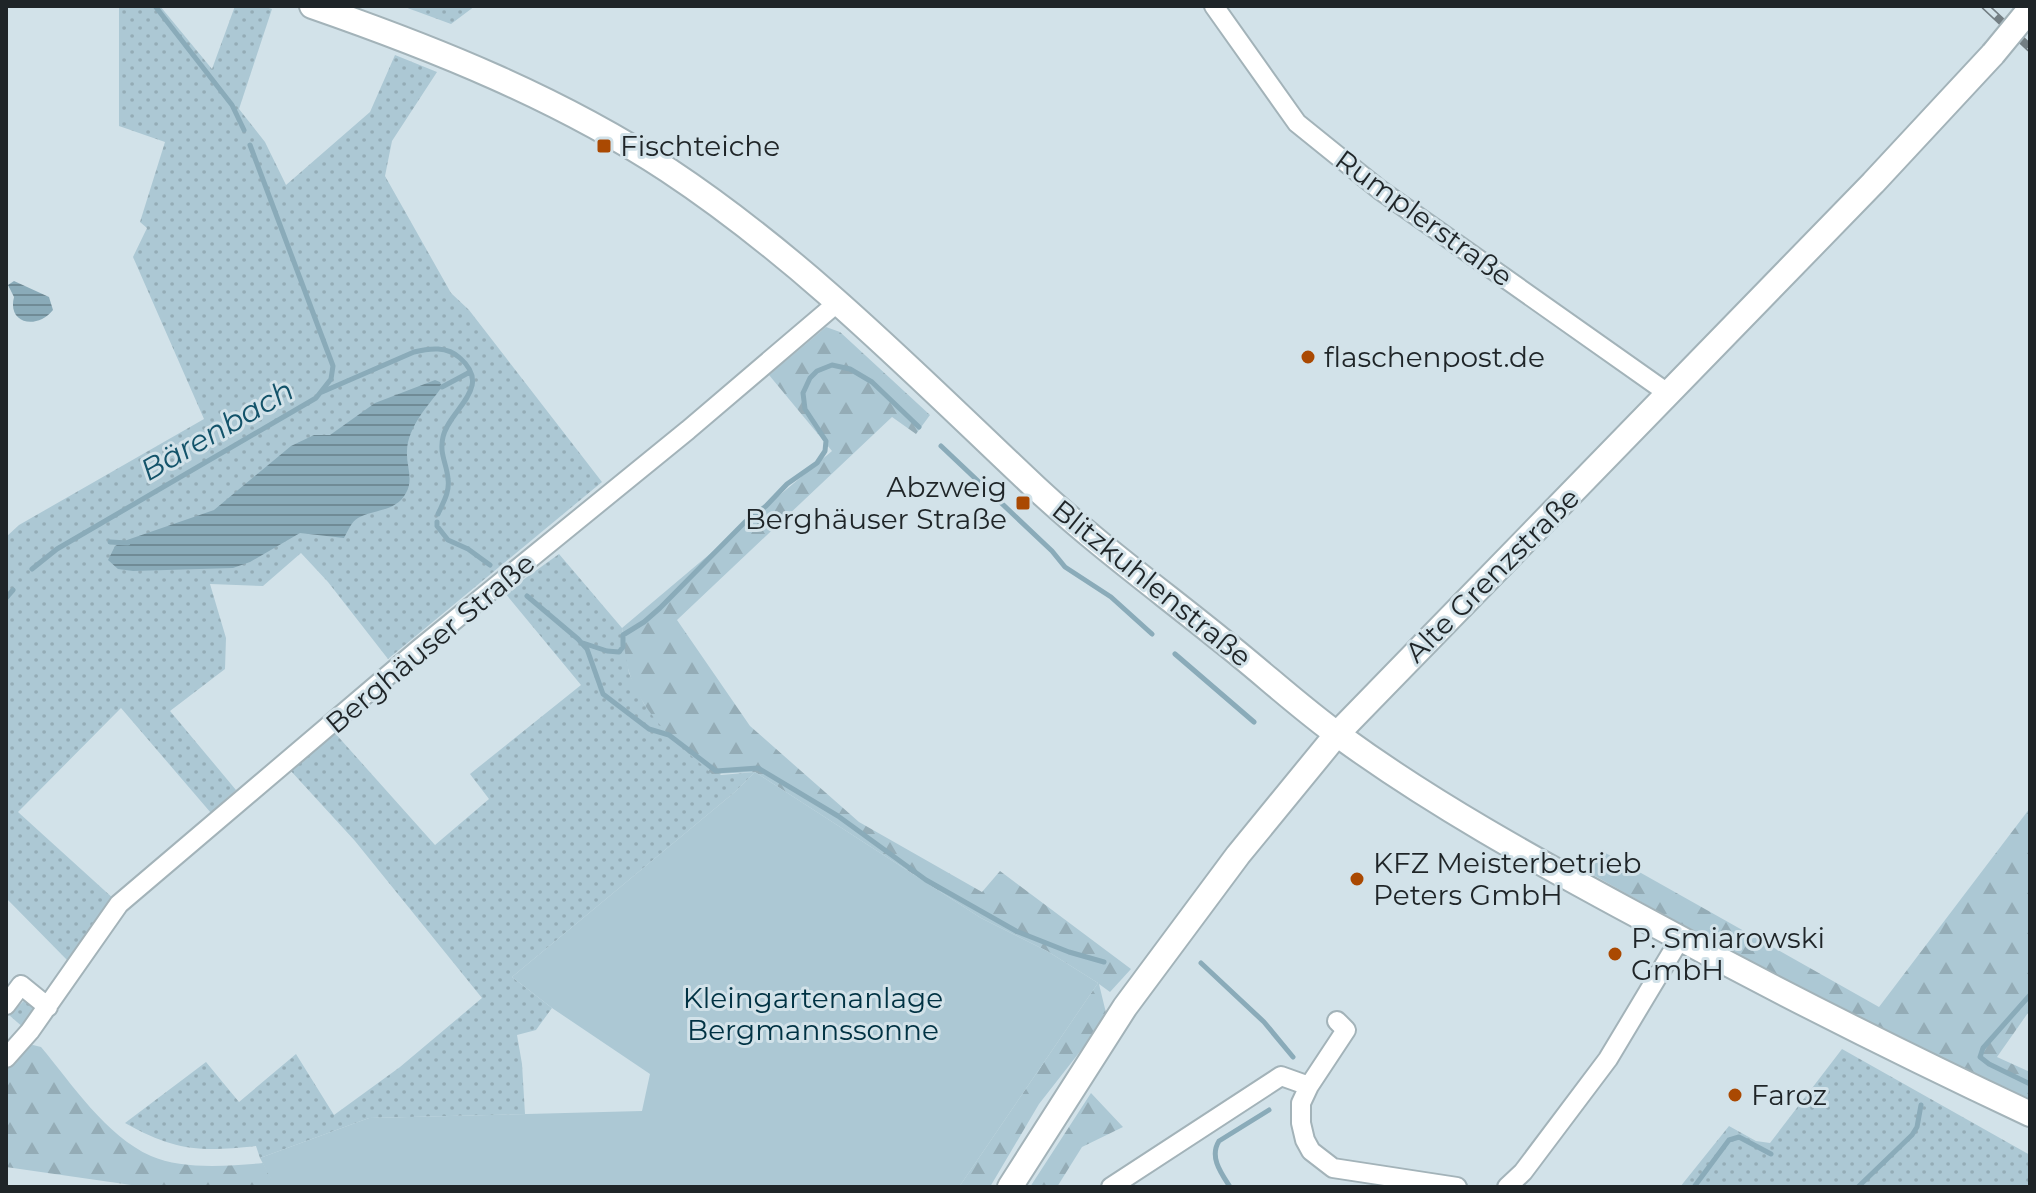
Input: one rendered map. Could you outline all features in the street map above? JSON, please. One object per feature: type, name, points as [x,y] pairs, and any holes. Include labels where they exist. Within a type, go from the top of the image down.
[{"type":"main road","name":"Blitzkuhlenstraße","points":[[312,6],[414,42],[548,100],[668,170],[754,232],[837,303],[1063,513],[1337,734],[1427,796],[1680,939],[1821,1013],[2030,1114]]},
{"type":"main road","name":"Alte Grenzstraße","points":[[1010,1187],[1125,1007],[1238,855],[1337,734],[1883,173],[1993,54],[2030,9]]},
{"type":"street","name":"Rumplerstraße","points":[[1214,6],[1297,123],[1380,190],[1669,394]]},
{"type":"street","name":"Berghäuser Straße","points":[[6,1058],[48,1007],[119,904],[419,649],[640,470],[837,303]]},
{"type":"street","points":[[1507,1187],[1523,1172],[1608,1059],[1680,939]]},
{"type":"street","points":[[6,1005],[21,985],[48,1007]]},
{"type":"street","points":[[1337,1021],[1346,1030],[1301,1103],[1305,1140],[1320,1161],[1345,1171],[1457,1187]]},
{"type":"street","points":[[1111,1187],[1281,1076],[1309,1086]]},
{"type":"green space","points":[[119,6],[160,6],[212,69],[235,6],[272,9],[239,109],[265,142],[286,185],[370,112],[395,55],[437,72],[392,141],[385,176],[451,293],[469,310],[602,482],[388,659],[328,582],[301,553],[263,586],[210,584],[226,638],[225,669],[170,711],[236,790],[211,813],[121,708],[18,812],[115,900],[68,961],[6,898],[6,537],[19,525],[204,419],[133,257],[147,228],[140,222],[165,142],[119,126]]},
{"type":"green space","points":[[402,6],[475,6],[451,24]]},
{"type":"green space","points":[[826,327],[840,332],[930,415],[916,434],[892,417],[677,620],[750,726],[859,822],[982,892],[1000,871],[1131,969],[1110,992],[1099,984],[1107,1017],[1039,1104],[990,1187],[959,1187],[1098,983],[1047,951],[981,918],[755,772],[712,774],[675,741],[653,716],[635,688],[626,661],[622,628],[832,451],[769,375]]},
{"type":"green space","points":[[559,554],[622,628],[629,673],[644,704],[721,775],[755,772],[512,977],[552,1008],[536,1030],[517,1035],[525,1114],[369,1118],[260,1158],[256,1146],[219,1149],[188,1147],[159,1139],[125,1123],[206,1062],[239,1102],[296,1054],[334,1115],[400,1067],[482,998],[355,841],[290,770],[334,732],[435,845],[489,799],[470,774],[581,685],[505,593]]},
{"type":"green space","name":"Kleingartenanlage Bergmannssonne","points":[[755,772],[981,918],[1047,951],[1098,983],[959,1187],[275,1187],[260,1158],[369,1118],[642,1111],[650,1074],[512,977]]},
{"type":"green space","points":[[2030,808],[2030,1010],[1997,1057],[2030,1072],[2030,1103],[1799,991],[1588,872],[1602,851],[1879,1007]]},
{"type":"green space","points":[[28,997],[40,1009],[25,1029],[9,1015]]},
{"type":"green space","points":[[26,1046],[41,1047],[91,1108],[135,1147],[151,1156],[177,1163],[206,1166],[263,1163],[276,1187],[145,1187],[6,1167],[6,1070]]},
{"type":"green space","points":[[1842,1049],[2030,1155],[2030,1187],[1680,1187],[1729,1126],[1756,1141],[1770,1143]]},
{"type":"green space","points":[[1091,1093],[1123,1127],[1082,1147],[1057,1187],[1030,1187]]},
{"type":"shaded area","points":[[14,281],[49,297],[53,310],[32,322],[19,318],[8,285]]},
{"type":"shaded area","points":[[435,380],[442,387],[420,417],[408,442],[409,483],[406,493],[397,504],[356,520],[344,538],[300,533],[250,562],[233,568],[133,571],[118,569],[108,560],[115,546],[127,540],[214,510],[291,446],[314,435],[330,435],[375,403]]},
{"type":"waterway","name":"Bärenbach","points":[[155,6],[232,105],[244,130]]},
{"type":"waterway","name":"Bärenbach","points":[[32,569],[57,549],[316,398],[331,379],[333,366],[250,145]]},
{"type":"waterway","points":[[322,392],[414,352],[438,349],[450,351],[460,358],[473,379],[471,389],[443,437],[448,484],[438,514]]},
{"type":"waterway","points":[[583,643],[619,652],[623,647],[623,635],[660,608],[745,522],[787,484],[817,463],[825,451],[826,441],[805,409],[803,393],[817,371],[832,365],[850,369],[872,382],[919,427]]},
{"type":"waterway","points":[[442,387],[470,372]]},
{"type":"waterway","points":[[941,446],[1065,567],[1111,597],[1152,634]]},
{"type":"waterway","points":[[437,522],[448,540],[468,549],[490,565]]},
{"type":"waterway","points":[[110,542],[128,543]]},
{"type":"waterway","name":"Bärenbach","points":[[6,598],[13,590]]},
{"type":"waterway","points":[[527,596],[587,649],[603,694],[649,729],[669,735],[716,771],[758,768],[838,816],[926,880],[1016,931],[1104,962]]},
{"type":"waterway","points":[[1175,654],[1254,722]]},
{"type":"waterway","points":[[1201,963],[1264,1022],[1293,1057]]},
{"type":"waterway","points":[[2030,995],[1983,1048],[1980,1057],[2030,1084]]},
{"type":"waterway","points":[[1858,1187],[1912,1135],[1917,1127],[1921,1105]]},
{"type":"waterway","points":[[1230,1187],[1216,1159],[1219,1141],[1269,1110]]},
{"type":"waterway","points":[[1694,1187],[1729,1140],[1739,1137],[1771,1154]]},
{"type":"railway","points":[[1985,6],[2030,48]]},
{"type":"place","name":"Fischteiche","points":[[604,146]]},
{"type":"place","name":"flaschenpost.de","points":[[1308,357]]},
{"type":"place","name":"Abzweig Berghäuser Straße","points":[[1023,503]]},
{"type":"place","name":"KFZ Meisterbetrieb Peters GmbH","points":[[1357,879]]},
{"type":"place","name":"P. Smiarowski GmbH","points":[[1615,954]]},
{"type":"place","name":"Faroz","points":[[1735,1095]]}]
